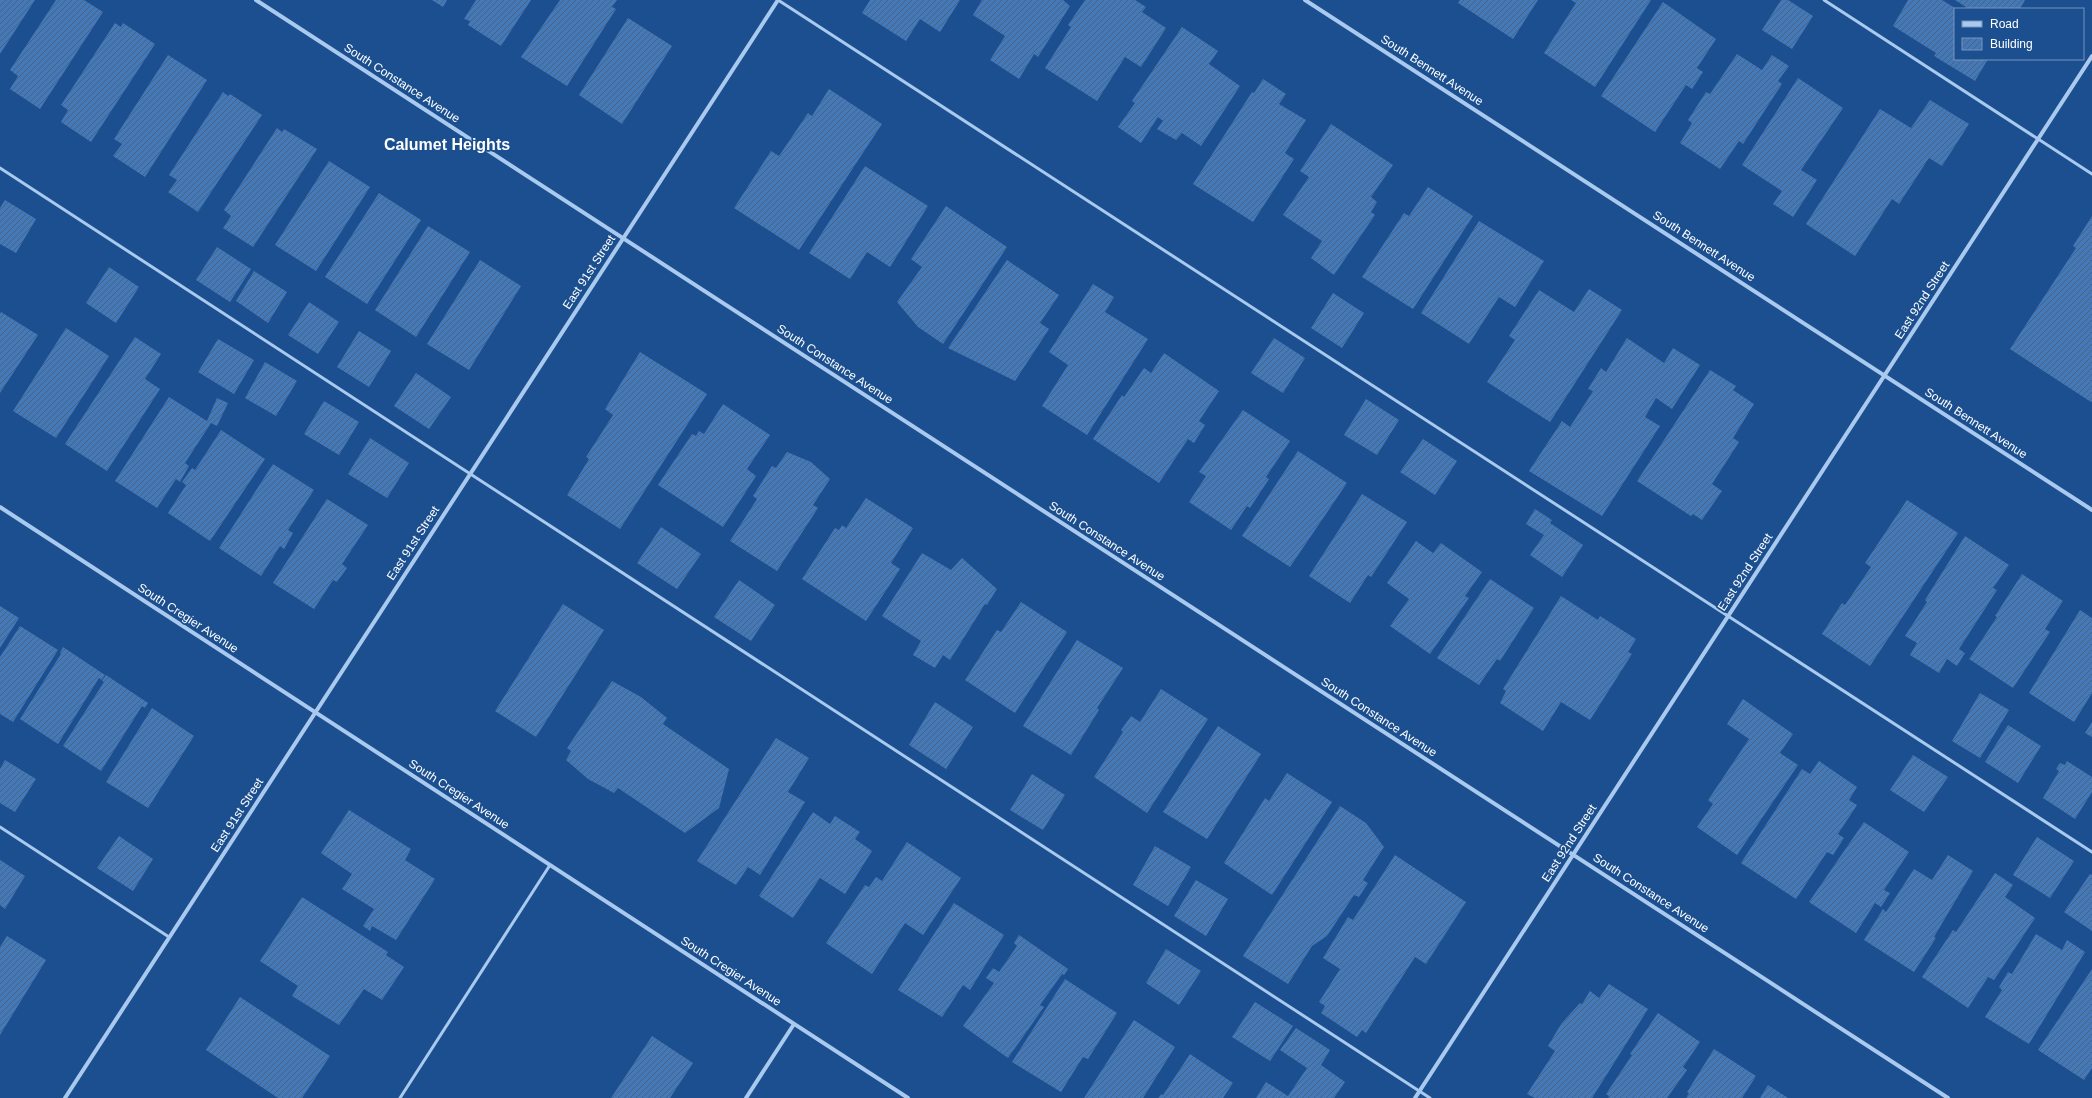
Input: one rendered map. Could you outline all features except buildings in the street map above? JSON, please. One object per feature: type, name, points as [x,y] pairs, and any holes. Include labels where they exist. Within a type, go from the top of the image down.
[{"type":"street","name":"South Constance Avenue","points":[[256,0],[1948,1098]]},
{"type":"street","name":"East 91st Street","points":[[65,1098],[778,0]]},
{"type":"street","name":"South Bennett Avenue","points":[[1305,0],[2092,510]]},
{"type":"street","name":"East 92nd Street","points":[[1415,1098],[2092,56]]},
{"type":"street","name":"South Cregier Avenue","points":[[0,508],[908,1098]]},
{"type":"street","points":[[746,1098],[794,1024]]},
{"type":"lane","points":[[778,0],[2092,852]]},
{"type":"lane","points":[[1824,0],[2092,174]]},
{"type":"lane","points":[[0,168],[1430,1098]]},
{"type":"lane","points":[[0,828],[169,938]]},
{"type":"lane","points":[[400,1098],[550,865]]},
{"type":"district","name":"Calumet Heights","points":[[447,144]]}]
